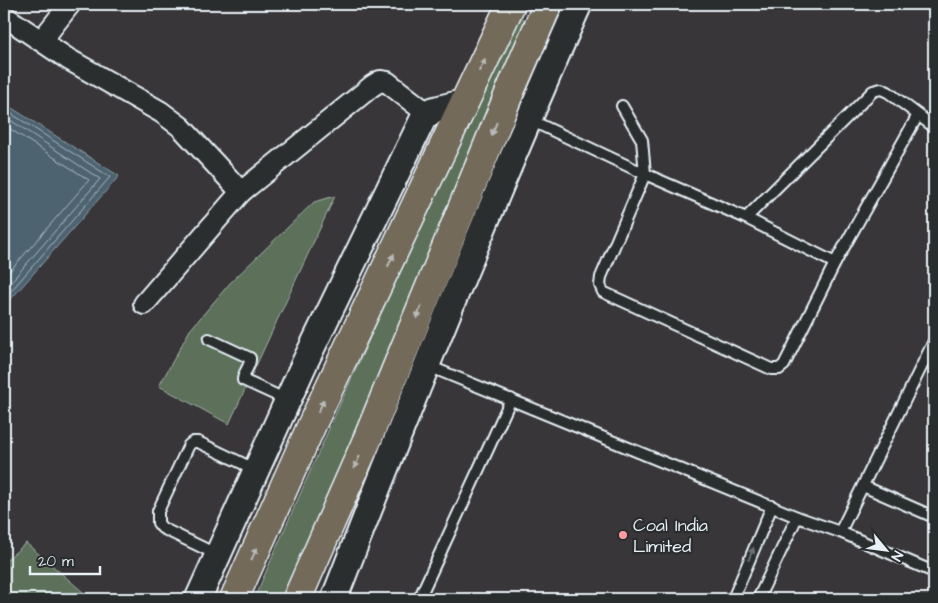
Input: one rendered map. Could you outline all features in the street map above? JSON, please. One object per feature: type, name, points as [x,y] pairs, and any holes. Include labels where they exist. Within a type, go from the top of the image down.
[{"type":"main road","points":[[234,599],[314,420],[510,4]]},
{"type":"main road","points":[[297,599],[367,440],[414,360],[511,89],[548,4]]},
{"type":"street","points":[[42,40],[70,4]]},
{"type":"street","points":[[334,599],[414,360],[528,119],[579,4]]},
{"type":"street","points":[[4,16],[68,59],[161,112],[181,127],[241,192]]},
{"type":"street","points":[[144,304],[241,192],[372,86],[380,81],[387,82],[428,114]]},
{"type":"street","points":[[198,599],[288,400],[409,145],[423,119],[433,110],[465,102]]},
{"type":"lane","points":[[746,218],[873,91],[881,89],[888,92],[934,127]]},
{"type":"lane","points":[[622,106],[642,140],[645,174],[601,276],[600,285],[603,292],[771,369],[779,369],[790,356],[835,263],[918,115]]},
{"type":"lane","points":[[528,119],[645,174],[746,218],[835,263]]},
{"type":"lane","points":[[209,339],[250,358],[243,380],[288,400]]},
{"type":"lane","points":[[840,532],[934,341]]},
{"type":"lane","points":[[414,360],[797,517],[840,532],[934,572]]},
{"type":"lane","points":[[419,599],[510,399]]},
{"type":"lane","points":[[218,555],[162,528],[158,523],[158,511],[189,445],[193,442],[198,442],[256,470]]},
{"type":"lane","points":[[863,486],[934,517]]},
{"type":"lane","points":[[733,599],[772,506]]},
{"type":"lane","points":[[758,599],[797,517]]},
{"type":"green space","points":[[520,17],[529,22],[487,116],[364,412],[282,599],[254,599],[384,307]]},
{"type":"green space","points":[[335,196],[229,424],[159,386],[190,330],[230,283],[314,202]]},
{"type":"green space","points":[[26,543],[91,599],[4,599],[4,562]]},
{"type":"water","points":[[4,103],[119,176],[4,307]]},
{"type":"place","name":"Coal India Limited","points":[[623,535]]}]
